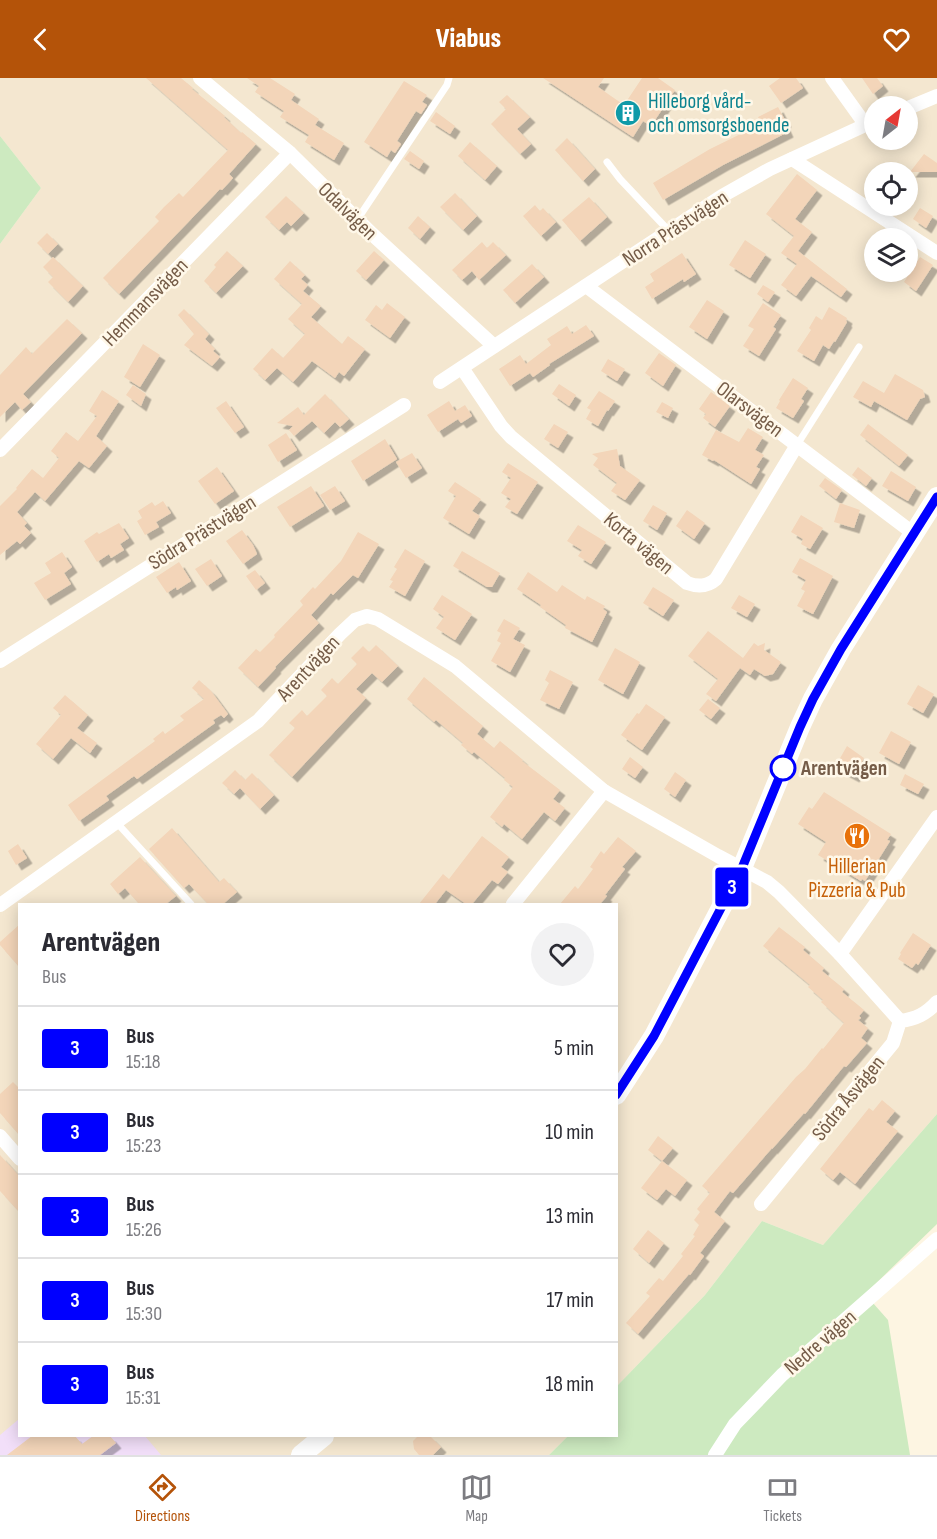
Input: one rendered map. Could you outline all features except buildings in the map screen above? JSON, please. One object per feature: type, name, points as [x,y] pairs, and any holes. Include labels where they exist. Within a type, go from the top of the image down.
[{"type":"street","name":"Norra Prästvägen","points":[[832,78],[864,116]]},
{"type":"street","name":"Odalvägen","points":[[205,80],[290,153],[357,220],[494,346]]},
{"type":"street","points":[[918,104],[937,97]]},
{"type":"street","name":"Norra Prästvägen","points":[[494,346],[722,196],[770,169],[864,126]]},
{"type":"street","name":"Hemmansvägen","points":[[0,450],[290,153]]},
{"type":"street","points":[[792,159],[937,253]]},
{"type":"street","name":"Olarsvägen","points":[[586,286],[914,533]]},
{"type":"street","points":[[440,382],[494,346]]},
{"type":"street","name":"Korta vägen","points":[[462,368],[511,437],[687,583],[696,586],[704,586],[716,579],[797,445]]},
{"type":"street","name":"Södra Prästvägen","points":[[0,660],[404,405]]},
{"type":"street","points":[[618,1092],[654,1036],[742,868],[813,699],[841,649],[937,498]]},
{"type":"street","name":"Arentvägen","points":[[0,905],[258,721],[340,634],[355,620],[367,616],[378,619],[455,666],[604,790],[767,882],[840,954],[900,1022]]},
{"type":"street","points":[[514,903],[604,790]]},
{"type":"street","points":[[840,954],[937,817]]},
{"type":"street","points":[[900,1022],[919,1018],[937,1002]]},
{"type":"street","name":"Södra Åsvägen","points":[[761,1204],[893,1043],[900,1022]]},
{"type":"street","points":[[0,1136],[18,1157]]},
{"type":"street","name":"Nedre vägen","points":[[716,1455],[735,1424],[782,1375],[937,1239]]},
{"type":"street","points":[[301,1455],[323,1437]]},
{"type":"lane","points":[[357,220],[447,85],[449,78]]},
{"type":"lane","points":[[607,162],[669,231]]},
{"type":"lane","points":[[797,445],[859,347]]},
{"type":"lane","points":[[117,823],[190,903]]},
{"type":"shaded area","points":[[0,78],[937,78],[937,1114],[823,1245],[762,1221],[705,1295],[618,1385],[618,903],[18,903],[18,1437],[567,1437],[549,1455],[0,1455],[0,244],[41,188],[0,136]]},
{"type":"shaded area","points":[[18,1420],[18,1437],[146,1437],[161,1455],[0,1455],[0,1435]]},
{"type":"green space","points":[[0,136],[41,188],[0,244]]},
{"type":"green space","points":[[937,1114],[937,1224],[865,1294],[888,1320],[910,1455],[549,1455],[567,1437],[618,1437],[618,1385],[705,1295],[762,1221],[823,1245]]},
{"type":"bus line","name":"3","points":[[618,1092],[654,1036],[742,868],[813,699],[841,649],[937,497]]},
{"type":"place","name":"Hilleborg vård- och omsorgsboende","points":[[628,113]]},
{"type":"place","name":"Arentvägen","points":[[783,768]]},
{"type":"place","name":"Hillerian Pizzeria & Pub","points":[[857,836]]}]
